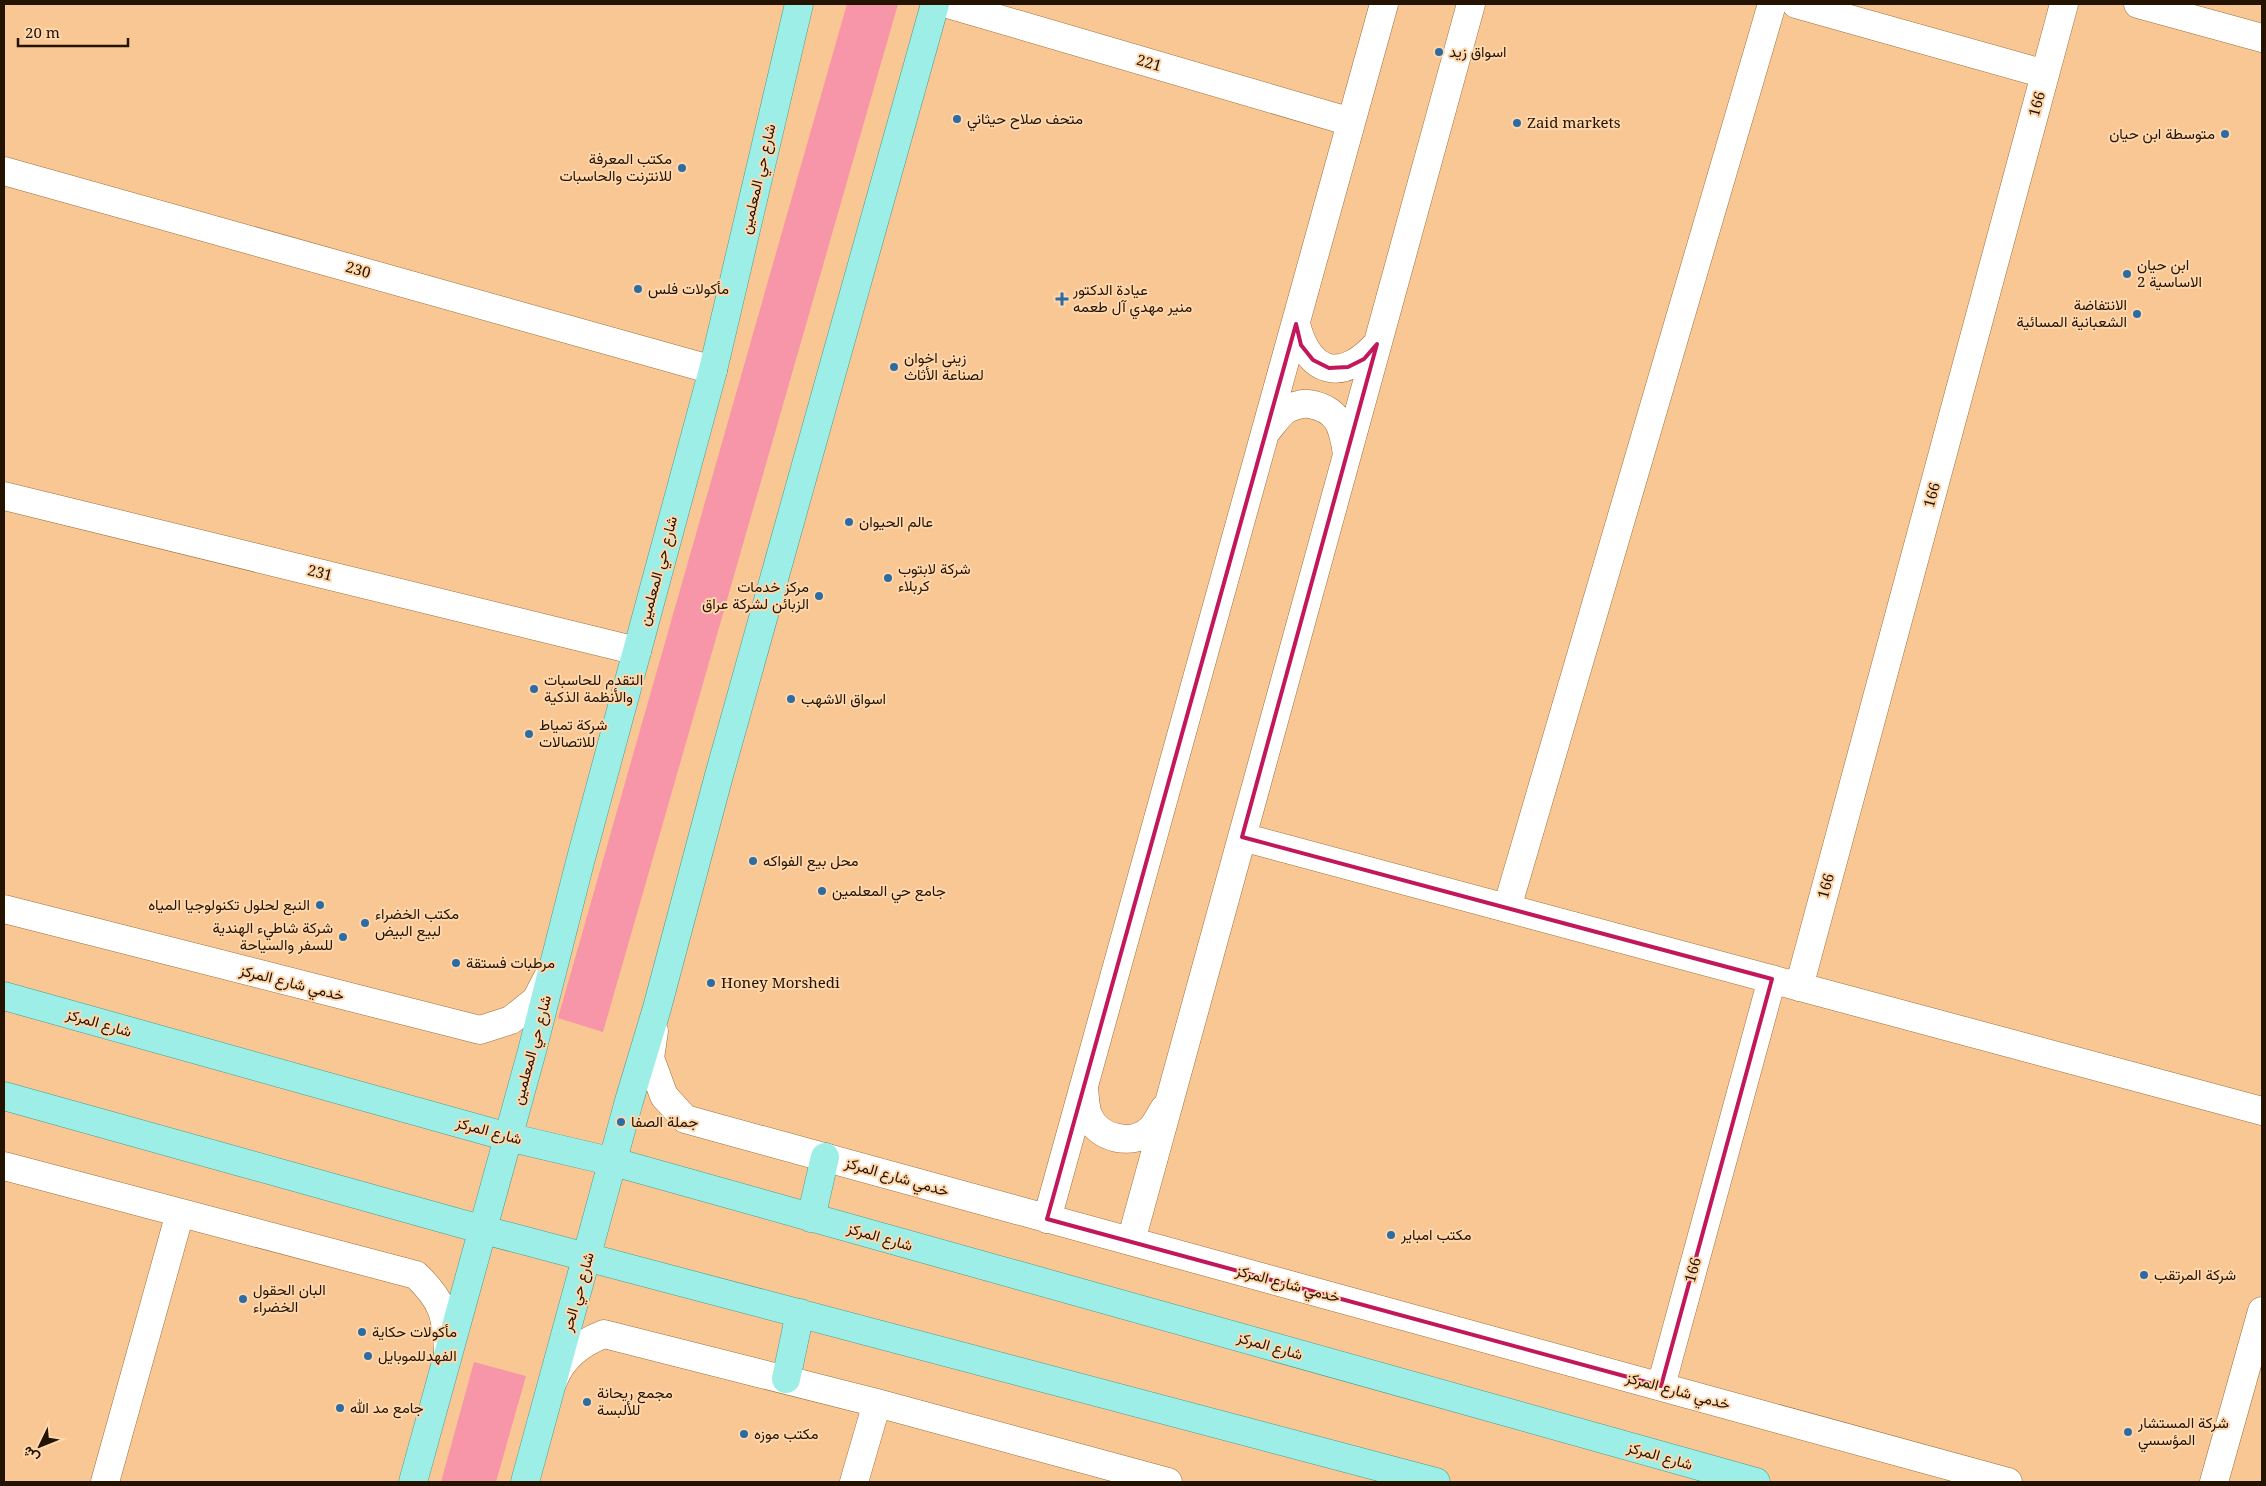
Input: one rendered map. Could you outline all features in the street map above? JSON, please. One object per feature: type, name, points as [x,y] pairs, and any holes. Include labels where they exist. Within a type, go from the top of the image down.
[{"type":"main road","name":"شارع حي المعلمين","points":[[508,1137],[713,370],[799,4]]},
{"type":"main road","points":[[657,1008],[723,760],[935,4]]},
{"type":"main road","name":"شارع المركز","points":[[4,996],[508,1137],[614,1162],[1756,1482]]},
{"type":"main road","name":"شارع حي الحر","points":[[525,1482],[614,1162],[629,1101],[657,1008]]},
{"type":"main road","points":[[4,1096],[484,1230],[1436,1482]]},
{"type":"main road","points":[[413,1482],[484,1230],[508,1137]]},
{"type":"main road","points":[[811,1218],[825,1157]]},
{"type":"main road","points":[[786,1379],[800,1313]]},
{"type":"street","name":"221","points":[[948,4],[1351,122]]},
{"type":"street","points":[[1047,1219],[1384,4]]},
{"type":"street","points":[[1131,1241],[1471,4]]},
{"type":"street","points":[[1507,908],[1772,4]]},
{"type":"street","points":[[1796,4],[2045,74]]},
{"type":"street","name":"166","points":[[1799,987],[2064,4]]},
{"type":"street","points":[[2138,4],[2262,38]]},
{"type":"street","name":"230","points":[[4,171],[713,370]]},
{"type":"street","points":[[1296,324],[1301,345],[1313,360],[1329,368],[1348,368],[1364,359],[1377,344]]},
{"type":"street","points":[[1266,432],[1285,410],[1304,404],[1323,406],[1337,418],[1344,433],[1347,455]]},
{"type":"street","name":"231","points":[[4,496],[637,651]]},
{"type":"street","points":[[1242,838],[2262,1111]]},
{"type":"street","name":"خدمي شارع المركز","points":[[4,909],[480,1030],[511,1020],[536,1000],[554,965]]},
{"type":"street","name":"166","points":[[1660,1386],[1772,979]]},
{"type":"street","name":"خدمي شارع المركز","points":[[657,1008],[650,1058],[664,1096],[684,1118],[2008,1482]]},
{"type":"street","points":[[1084,1086],[1088,1115],[1099,1131],[1116,1139],[1134,1138],[1151,1129],[1169,1103]]},
{"type":"street","points":[[4,1166],[416,1275],[433,1292],[446,1318],[448,1355]]},
{"type":"street","points":[[105,1482],[180,1214]]},
{"type":"street","points":[[2214,1482],[2262,1311]]},
{"type":"street","points":[[552,1382],[559,1366],[583,1342],[604,1334],[877,1403],[1164,1482]]},
{"type":"street","points":[[854,1482],[877,1403]]},
{"type":"highlighted area","points":[[1296,324],[1301,345],[1313,360],[1329,368],[1348,367],[1364,359],[1377,344],[1242,837],[1772,979],[1661,1386],[1047,1219]]},
{"type":"shaded area","points":[[847,4],[898,4],[603,1032],[558,1018]]},
{"type":"shaded area","points":[[474,1362],[526,1376],[496,1482],[441,1482]]},
{"type":"place","name":"اسواق زيد","points":[[1439,52]]},
{"type":"place","name":"متحف صلاح حيثاني","points":[[957,119]]},
{"type":"place","name":"Zaid markets","points":[[1517,123]]},
{"type":"place","name":"متوسطة ابن حيان","points":[[2225,134]]},
{"type":"place","name":"مكتب المعرفة للانترنت والحاسبات","points":[[682,168]]},
{"type":"place","name":"ابن حيان الاساسية 2","points":[[2127,274]]},
{"type":"place","name":"مأكولات فلس","points":[[638,289]]},
{"type":"place","name":"عيادة الدكتور منير مهدي آل طعمه","points":[[1062,299]]},
{"type":"place","name":"الانتفاضة الشعبانية المسائية","points":[[2137,314]]},
{"type":"place","name":"زيني اخوان لصناعة الأثاث","points":[[894,367]]},
{"type":"place","name":"عالم الحيوان","points":[[849,522]]},
{"type":"place","name":"شركة لابتوب كربلاء","points":[[888,578]]},
{"type":"place","name":"مركز خدمات الزبائن لشركة عراق","points":[[819,596]]},
{"type":"place","name":"التقدم للحاسبات والأنظمة الذكية","points":[[534,689]]},
{"type":"place","name":"اسواق الاشهب","points":[[791,699]]},
{"type":"place","name":"شركة تمياط للاتصالات","points":[[529,734]]},
{"type":"place","name":"محل بيع الفواكه","points":[[753,861]]},
{"type":"place","name":"جامع حي المعلمين","points":[[822,891]]},
{"type":"place","name":"النبع لحلول تكنولوجيا المياه","points":[[320,905]]},
{"type":"place","name":"مكتب الخضراء لبيع البيض","points":[[365,923]]},
{"type":"place","name":"شركة شاطيء الهندية للسفر والسياحة","points":[[343,937]]},
{"type":"place","name":"مرطبات فستقة","points":[[456,963]]},
{"type":"place","name":"Honey Morshedi","points":[[711,983]]},
{"type":"place","name":"جملة الصفا","points":[[621,1122]]},
{"type":"place","name":"مكتب امباير","points":[[1391,1235]]},
{"type":"place","name":"شركة المرتقب","points":[[2144,1275]]},
{"type":"place","name":"البان الحقول الخضراء","points":[[243,1299]]},
{"type":"place","name":"مأكولات حكاية","points":[[362,1332]]},
{"type":"place","name":"الفهدللموبايل","points":[[368,1356]]},
{"type":"place","name":"مجمع ريحانة للألبسة","points":[[587,1402]]},
{"type":"place","name":"جامع مد الله","points":[[340,1408]]},
{"type":"place","name":"شركة المستشار المؤسسي","points":[[2128,1432]]},
{"type":"place","name":"مكتب موزه","points":[[744,1434]]}]
